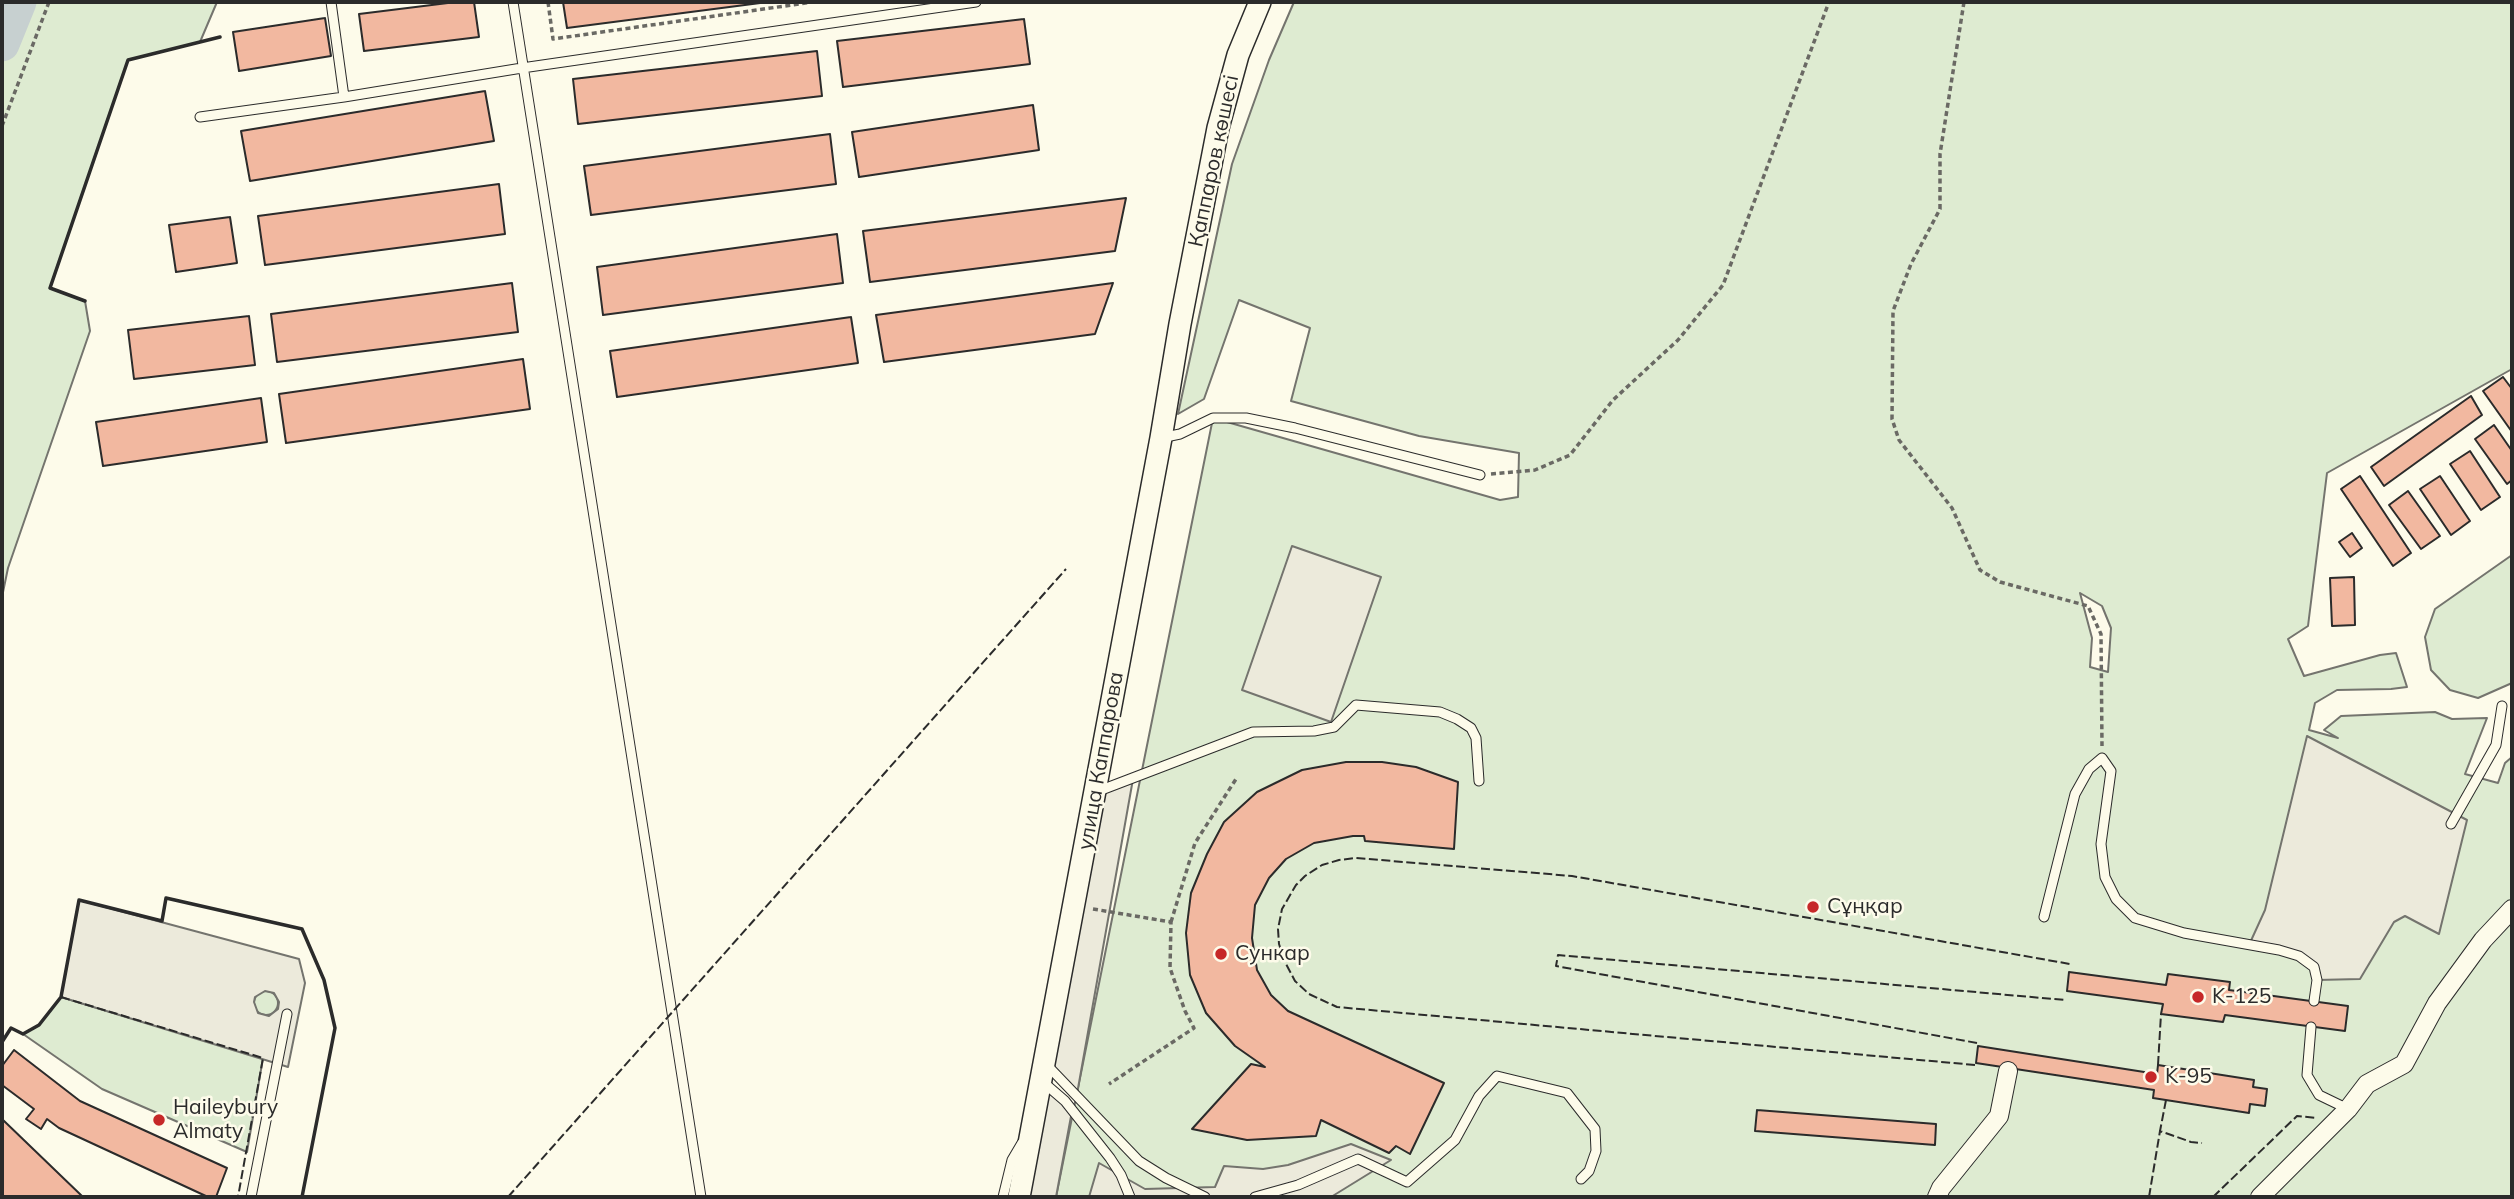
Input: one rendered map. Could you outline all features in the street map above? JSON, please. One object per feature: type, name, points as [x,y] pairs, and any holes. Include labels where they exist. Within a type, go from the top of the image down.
[{"type":"street","name":"Қаппаров көшесі","points":[[1180,324],[1218,128],[1238,55],[1260,2]]},
{"type":"street","name":"улица Каппарова","points":[[1019,1197],[1180,324]]},
{"type":"street","points":[[2260,1197],[2348,1109],[2367,1084],[2404,1063],[2437,1003],[2483,940],[2512,909]]},
{"type":"street","points":[[1937,1197],[1941,1188],[1999,1116],[2008,1071]]},
{"type":"lane","points":[[331,2],[344,97]]},
{"type":"lane","points":[[513,2],[701,1197]]},
{"type":"lane","points":[[200,117],[976,2]]},
{"type":"lane","points":[[1161,438],[1180,434],[1213,418],[1246,418],[1480,475]]},
{"type":"lane","points":[[1094,793],[1253,732],[1314,731],[1334,727],[1356,705],[1440,712],[1457,719],[1471,728],[1476,738],[1479,781]]},
{"type":"lane","points":[[2451,824],[2496,745],[2502,706]]},
{"type":"lane","points":[[2044,917],[2076,794],[2089,769],[2102,758],[2111,771],[2101,844],[2105,877],[2116,899],[2135,918],[2184,933],[2300,956],[2315,967],[2317,980],[2314,1001]]},
{"type":"lane","points":[[251,1197],[287,1014]]},
{"type":"lane","points":[[2311,1027],[2307,1075],[2319,1095],[2348,1109]]},
{"type":"lane","points":[[1044,1072],[1110,1158],[1130,1197]]},
{"type":"lane","points":[[1044,1072],[1139,1161],[1205,1197]]},
{"type":"lane","points":[[1255,1197],[1298,1185],[1358,1159],[1407,1182],[1455,1140],[1479,1096],[1497,1076],[1567,1093],[1595,1129],[1596,1151],[1589,1171],[1581,1179]]},
{"type":"lane","points":[[1003,1197],[1012,1160],[1033,1125]]},
{"type":"path","points":[[2,126],[49,2]]},
{"type":"path","points":[[548,2],[553,39],[813,2]]},
{"type":"path","points":[[1480,475],[1535,470],[1570,455],[1613,400],[1678,340],[1723,285],[1829,2]]},
{"type":"path","points":[[1964,2],[1940,154],[1940,209],[1911,264],[1894,311],[1892,419],[1899,440],[1952,508],[1980,570],[2000,582],[2088,606],[2101,634],[2102,758]]},
{"type":"path","points":[[1110,1084],[1195,1028],[1185,1011],[1170,968],[1171,922],[1195,843],[1236,779]]},
{"type":"path","points":[[1074,906],[1171,922]]},
{"type":"green space","points":[[2,2],[217,2],[200,42],[128,60],[50,288],[85,301],[90,331],[8,568],[2,597]]},
{"type":"green space","points":[[1294,2],[2512,2],[2512,369],[2327,473],[2308,626],[2288,639],[2304,676],[2396,653],[2407,687],[2337,690],[2315,703],[2309,730],[2338,738],[2324,730],[2341,716],[2435,712],[2452,719],[2487,718],[2465,774],[2498,783],[2505,763],[2512,757],[2512,1197],[1056,1197],[1213,418],[1500,500],[1518,497],[1519,453],[1419,436],[1291,401],[1310,328],[1239,300],[1204,399],[1178,414],[1232,164],[1269,60]],"holes":[[[2080,593],[2102,606],[2111,628],[2108,672],[2090,667],[2092,638]]]},
{"type":"green space","points":[[2512,555],[2512,683],[2478,698],[2450,690],[2431,670],[2425,637],[2435,609]]},
{"type":"green space","points":[[266,991],[275,994],[278,1003],[275,1012],[266,1015],[257,1012],[254,1003],[257,994]]},
{"type":"green space","points":[[61,997],[263,1058],[247,1152],[102,1089],[23,1034],[39,1025]]},
{"type":"shaded area","points":[[1292,546],[1381,577],[1331,722],[1242,690]]},
{"type":"shaded area","points":[[2307,736],[2467,820],[2439,934],[2405,916],[2394,922],[2360,979],[2317,980],[2314,967],[2300,956],[2249,945],[2265,910]]},
{"type":"shaded area","points":[[1133,779],[1077,1094],[1045,1063],[1094,793]]},
{"type":"shaded area","points":[[79,900],[299,959],[305,983],[288,1067],[61,997]],"holes":[[[265,991],[274,993],[279,1002],[278,1009],[269,1016],[258,1013],[255,997]]]},
{"type":"shaded area","points":[[1042,1081],[1072,1111],[1056,1197],[1019,1197]]},
{"type":"shaded area","points":[[1351,1144],[1391,1160],[1331,1197],[1089,1197],[1099,1163],[1145,1189],[1215,1187],[1224,1166],[1263,1169],[1288,1165]]},
{"type":"building","points":[[474,2],[479,37],[364,51],[359,14]]},
{"type":"building","points":[[563,2],[768,2],[567,28]]},
{"type":"building","points":[[325,18],[331,56],[239,71],[233,32]]},
{"type":"building","points":[[1024,19],[1030,64],[843,87],[837,41]]},
{"type":"building","points":[[817,51],[822,96],[578,124],[573,79]]},
{"type":"building","points":[[485,91],[494,141],[250,181],[241,131]]},
{"type":"building","points":[[1033,105],[1039,150],[859,177],[852,132]]},
{"type":"building","points":[[830,134],[836,184],[591,215],[584,166]]},
{"type":"building","points":[[499,184],[505,234],[265,265],[258,216]]},
{"type":"building","points":[[1126,198],[1115,251],[870,282],[863,231]]},
{"type":"building","points":[[230,217],[237,263],[176,272],[169,225]]},
{"type":"building","points":[[837,234],[843,283],[603,315],[597,267]]},
{"type":"building","points":[[512,283],[518,332],[277,362],[271,314]]},
{"type":"building","points":[[1113,283],[1095,334],[884,362],[876,315]]},
{"type":"building","points":[[249,316],[255,365],[134,379],[128,330]]},
{"type":"building","points":[[851,317],[858,363],[617,397],[610,351]]},
{"type":"building","points":[[523,359],[530,409],[286,443],[279,394]]},
{"type":"building","points":[[2503,377],[2512,389],[2512,432],[2483,391]]},
{"type":"building","points":[[2471,396],[2482,415],[2384,486],[2371,467]]},
{"type":"building","points":[[261,398],[267,442],[103,466],[96,422]]},
{"type":"building","points":[[2494,425],[2512,451],[2512,480],[2507,484],[2475,439]]},
{"type":"building","points":[[2470,451],[2500,497],[2481,510],[2450,464]]},
{"type":"building","points":[[2360,476],[2411,553],[2393,566],[2341,489]]},
{"type":"building","points":[[2440,476],[2470,521],[2451,535],[2420,489]]},
{"type":"building","points":[[2408,491],[2440,536],[2421,549],[2389,505]]},
{"type":"building","points":[[2352,533],[2362,548],[2350,557],[2339,542]]},
{"type":"building","points":[[2354,577],[2355,625],[2332,626],[2330,578]]},
{"type":"building","name":"Сункар","points":[[1346,762],[1382,762],[1416,767],[1458,782],[1454,849],[1365,841],[1364,836],[1353,836],[1314,843],[1286,859],[1269,878],[1255,905],[1252,938],[1257,970],[1271,995],[1288,1011],[1444,1083],[1410,1154],[1396,1146],[1389,1153],[1321,1120],[1316,1136],[1247,1140],[1192,1129],[1251,1064],[1265,1067],[1235,1046],[1206,1013],[1190,975],[1186,933],[1191,893],[1207,854],[1224,822],[1257,792],[1302,770]]},
{"type":"building","name":"K-125","points":[[2069,972],[2166,985],[2168,974],[2230,982],[2229,990],[2348,1006],[2345,1031],[2225,1015],[2223,1022],[2161,1014],[2163,1004],[2067,991]]},
{"type":"building","name":"K-95","points":[[1978,1046],[2157,1074],[2158,1065],[2254,1080],[2253,1087],[2267,1089],[2265,1106],[2250,1104],[2249,1113],[2153,1098],[2154,1090],[1976,1063]]},
{"type":"building","points":[[14,1050],[80,1101],[227,1168],[216,1197],[208,1197],[59,1128],[47,1119],[41,1129],[26,1119],[34,1109],[2,1085],[2,1066]]},
{"type":"building","points":[[1757,1110],[1936,1124],[1935,1145],[1755,1131]]},
{"type":"building","points":[[2,1119],[83,1197],[4,1197]]},
{"type":"waterway","points":[[2,44],[19,2]]},
{"type":"fence","points":[[508,1197],[1066,569]]},
{"type":"fence","points":[[1975,1065],[1337,1007],[1309,994],[1295,981],[1279,944],[1278,929],[1282,909],[1296,885],[1305,876],[1322,865],[1356,858],[1572,876],[2070,964]]},
{"type":"fence","points":[[1977,1043],[1556,966],[1558,955],[2065,1000]]},
{"type":"fence","points":[[61,997],[263,1058],[238,1197]]},
{"type":"fence","points":[[2158,1065],[2161,1014]]},
{"type":"fence","points":[[2166,1100],[2160,1131],[2202,1143]]},
{"type":"fence","points":[[2213,1197],[2297,1116],[2317,1118]]},
{"type":"fence","points":[[2149,1197],[2160,1131]]},
{"type":"wall","points":[[85,301],[50,288],[128,60],[220,37]]},
{"type":"wall","points":[[2,1042],[11,1028],[23,1034],[39,1025],[61,997],[79,900],[162,921],[166,898],[302,929],[324,980],[335,1028],[302,1197]]},
{"type":"place","name":"Сұңқар","points":[[1813,907]]},
{"type":"place","name":"Сункар","points":[[1221,954]]},
{"type":"place","name":"K-125","points":[[2198,997]]},
{"type":"place","name":"K-95","points":[[2151,1077]]},
{"type":"place","name":"Haileybury Almaty","points":[[159,1120]]}]
